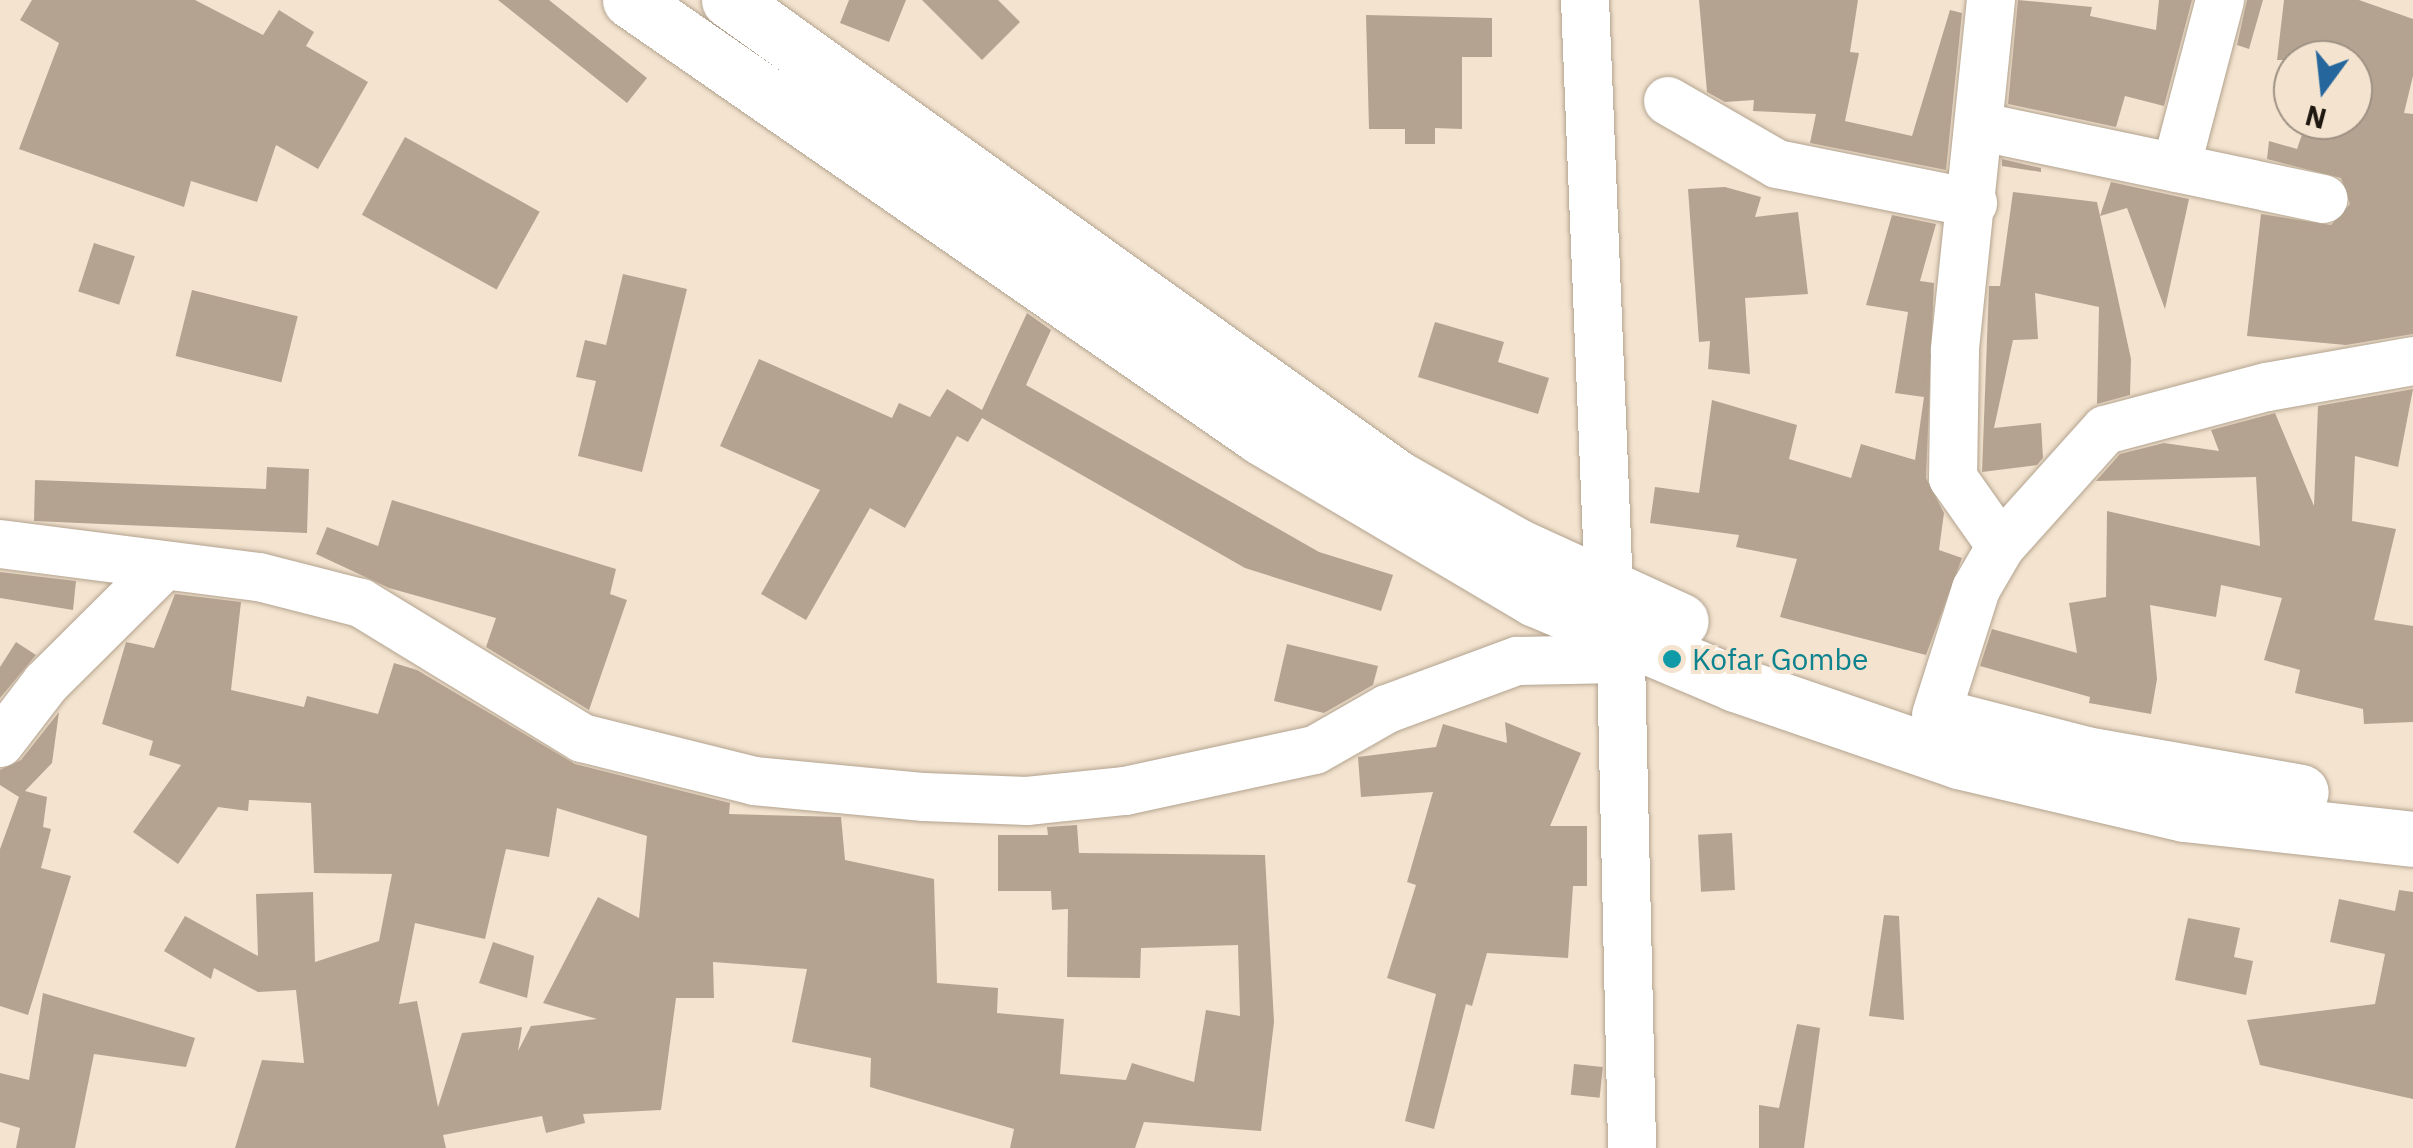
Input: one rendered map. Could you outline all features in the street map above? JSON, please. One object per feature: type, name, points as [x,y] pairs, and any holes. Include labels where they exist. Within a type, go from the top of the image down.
[{"type":"highway","points":[[630,0],[1343,490],[1535,599],[1619,629],[1841,722],[2081,794],[2184,814],[2413,839]]},
{"type":"highway","points":[[729,0],[1397,478],[1619,629],[1800,669],[1936,715],[2206,778],[2413,804]]},
{"type":"street","points":[[1585,0],[1619,629],[1632,1148]]},
{"type":"street","points":[[1991,0],[1982,127],[1956,351],[1952,478],[2001,546]]},
{"type":"street","points":[[2176,168],[2220,0]]},
{"type":"street","points":[[1668,101],[1777,164],[1973,203]]},
{"type":"street","points":[[1982,127],[2323,199]]},
{"type":"street","points":[[1936,715],[1976,588],[2001,546],[2105,430],[2267,386],[2413,361]]},
{"type":"street","points":[[0,544],[260,577],[361,604],[582,738],[754,781],[924,797],[1026,801],[1125,791],[1315,750],[1387,710],[1619,629]]},
{"type":"street","points":[[0,744],[46,683],[164,566]]},
{"type":"building","points":[[32,0],[195,0],[263,35],[279,10],[314,32],[306,46],[368,82],[318,169],[276,145],[257,202],[191,181],[184,207],[19,149],[59,43],[20,20]]},
{"type":"building","points":[[498,0],[549,0],[647,78],[627,103]]},
{"type":"building","points":[[849,0],[906,0],[889,42],[840,23]]},
{"type":"building","points":[[922,0],[998,0],[1020,22],[982,60]]},
{"type":"building","points":[[1699,0],[1858,0],[1850,52],[1859,53],[1845,121],[1912,136],[1950,10],[1962,13],[1946,170],[1810,143],[1816,114],[1753,111],[1754,100],[1725,102],[1707,92]]},
{"type":"building","points":[[2018,0],[2092,7],[2090,16],[2156,30],[2159,0],[2192,0],[2164,106],[2125,96],[2116,127],[2008,104]]},
{"type":"building","points":[[2247,0],[2263,0],[2249,49],[2237,45]]},
{"type":"building","points":[[2284,0],[2359,0],[2413,19],[2413,76],[2404,113],[2413,114],[2413,334],[2346,345],[2247,336],[2261,214],[2331,225],[2350,204],[2341,178],[2267,159],[2269,141],[2297,149],[2300,140],[2373,140],[2373,40],[2279,40]]},
{"type":"building","points":[[1366,15],[1492,18],[1492,57],[1462,57],[1462,129],[1435,128],[1435,144],[1405,144],[1405,129],[1369,129]]},
{"type":"building","points":[[405,137],[540,212],[497,290],[362,215]]},
{"type":"building","points":[[2002,159],[2041,168],[2041,172],[2002,166]]},
{"type":"building","points":[[2111,182],[2189,199],[2165,309],[2127,208],[2100,216]]},
{"type":"building","points":[[1725,187],[1761,197],[1755,217],[1798,212],[1808,294],[1745,298],[1750,374],[1708,369],[1710,341],[1699,342],[1688,189]]},
{"type":"building","points":[[2013,192],[2097,202],[2131,359],[2130,395],[2097,404],[2099,307],[2035,293],[2038,339],[2013,340],[1994,428],[2041,423],[2043,458],[2037,465],[1982,472],[1989,286],[2000,286]]},
{"type":"building","points":[[1892,215],[1936,224],[1920,281],[1934,283],[1926,478],[1944,513],[1939,550],[1962,558],[1926,655],[1780,617],[1797,559],[1736,547],[1739,535],[1650,523],[1655,487],[1699,493],[1712,400],[1797,425],[1789,459],[1851,478],[1861,444],[1915,460],[1924,397],[1895,393],[1908,312],[1866,305]]},
{"type":"building","points":[[94,243],[135,256],[119,305],[78,292]]},
{"type":"building","points":[[623,274],[687,289],[642,472],[578,456],[596,381],[576,377],[585,340],[606,345]]},
{"type":"building","points":[[192,290],[298,316],[281,382],[176,356]]},
{"type":"building","points":[[1027,313],[1051,330],[1026,385],[1319,552],[1393,575],[1381,611],[1245,568],[982,418],[968,442],[957,436],[905,528],[870,508],[806,620],[761,594],[820,490],[720,446],[759,359],[892,418],[899,403],[930,417],[947,389],[982,410]]},
{"type":"building","points":[[1435,322],[1504,342],[1498,362],[1549,378],[1538,414],[1418,377]]},
{"type":"building","points":[[2413,389],[2398,467],[2355,456],[2352,521],[2396,529],[2374,620],[2413,626],[2413,722],[2364,724],[2363,709],[2295,693],[2300,670],[2264,660],[2282,598],[2221,585],[2216,617],[2150,605],[2157,679],[2151,714],[2089,703],[2090,697],[1980,666],[1992,629],[2077,653],[2069,603],[2106,597],[2107,511],[2260,546],[2256,477],[2096,481],[2120,454],[2164,443],[2219,451],[2211,430],[2275,413],[2314,506],[2318,406]]},
{"type":"building","points":[[267,467],[309,469],[307,533],[34,521],[35,480],[266,489]]},
{"type":"building","points":[[392,500],[616,569],[610,594],[627,600],[589,710],[486,647],[496,618],[389,588],[316,554],[327,527],[378,546]]},
{"type":"building","points":[[0,572],[76,581],[73,610],[0,598]]},
{"type":"building","points":[[175,594],[241,602],[231,690],[304,707],[307,696],[378,714],[394,663],[417,670],[575,764],[730,803],[729,814],[841,817],[845,860],[934,879],[937,983],[998,988],[997,1013],[1064,1019],[1060,1074],[1126,1080],[1132,1063],[1194,1082],[1206,1010],[1240,1016],[1238,945],[1141,948],[1140,978],[1067,977],[1068,909],[1052,910],[1051,891],[998,891],[998,835],[1048,835],[1047,827],[1077,825],[1079,853],[1265,855],[1274,1022],[1261,1131],[1144,1122],[1135,1148],[1010,1148],[1014,1129],[870,1087],[871,1058],[792,1042],[807,969],[713,962],[714,998],[676,998],[661,1110],[583,1114],[585,1123],[546,1133],[542,1116],[443,1135],[446,1148],[235,1148],[262,1060],[304,1063],[296,990],[258,992],[214,968],[211,979],[164,951],[185,916],[258,956],[256,894],[313,892],[315,962],[379,941],[392,874],[314,873],[311,803],[249,800],[248,811],[218,807],[178,864],[133,832],[181,765],[149,755],[153,741],[102,724],[126,642],[154,648]],"holes":[[[557,808],[647,836],[639,918],[598,897],[543,1003],[597,1019],[531,1026],[518,1051],[522,1027],[462,1033],[438,1107],[417,1001],[399,1004],[415,923],[485,939],[506,849],[549,857]]]},
{"type":"building","points":[[16,642],[36,655],[0,698],[0,667]]},
{"type":"building","points":[[1287,644],[1378,666],[1373,685],[1324,713],[1274,701]]},
{"type":"building","points":[[59,712],[52,763],[25,791],[47,797],[43,827],[51,829],[41,868],[71,876],[28,1015],[0,1006],[0,849],[19,797],[0,785],[0,770],[21,760]]},
{"type":"building","points":[[1505,722],[1581,753],[1550,826],[1587,826],[1587,886],[1573,886],[1568,958],[1487,953],[1472,1006],[1466,1004],[1434,1129],[1405,1121],[1436,994],[1387,978],[1416,885],[1407,882],[1433,792],[1361,797],[1358,757],[1436,747],[1443,724],[1507,743]]},
{"type":"building","points":[[1732,833],[1735,890],[1701,892],[1698,835]]},
{"type":"building","points":[[2399,890],[2413,892],[2413,1099],[2260,1065],[2247,1020],[2375,1004],[2385,954],[2330,942],[2339,899],[2395,911]]},
{"type":"building","points":[[1884,915],[1899,916],[1904,1020],[1869,1016]]},
{"type":"building","points":[[2188,918],[2240,928],[2234,957],[2253,961],[2246,995],[2175,980]]},
{"type":"building","points":[[493,942],[534,956],[527,998],[479,983]]},
{"type":"building","points":[[43,993],[195,1038],[186,1067],[94,1054],[75,1148],[16,1148],[20,1128],[0,1122],[0,1073],[29,1080]]},
{"type":"building","points":[[1797,1024],[1820,1028],[1804,1148],[1759,1148],[1759,1105],[1779,1108]]},
{"type":"building","points":[[1574,1064],[1603,1067],[1600,1098],[1571,1095]]},
{"type":"place","name":"Kofar Gombe","points":[[1672,659]]}]
